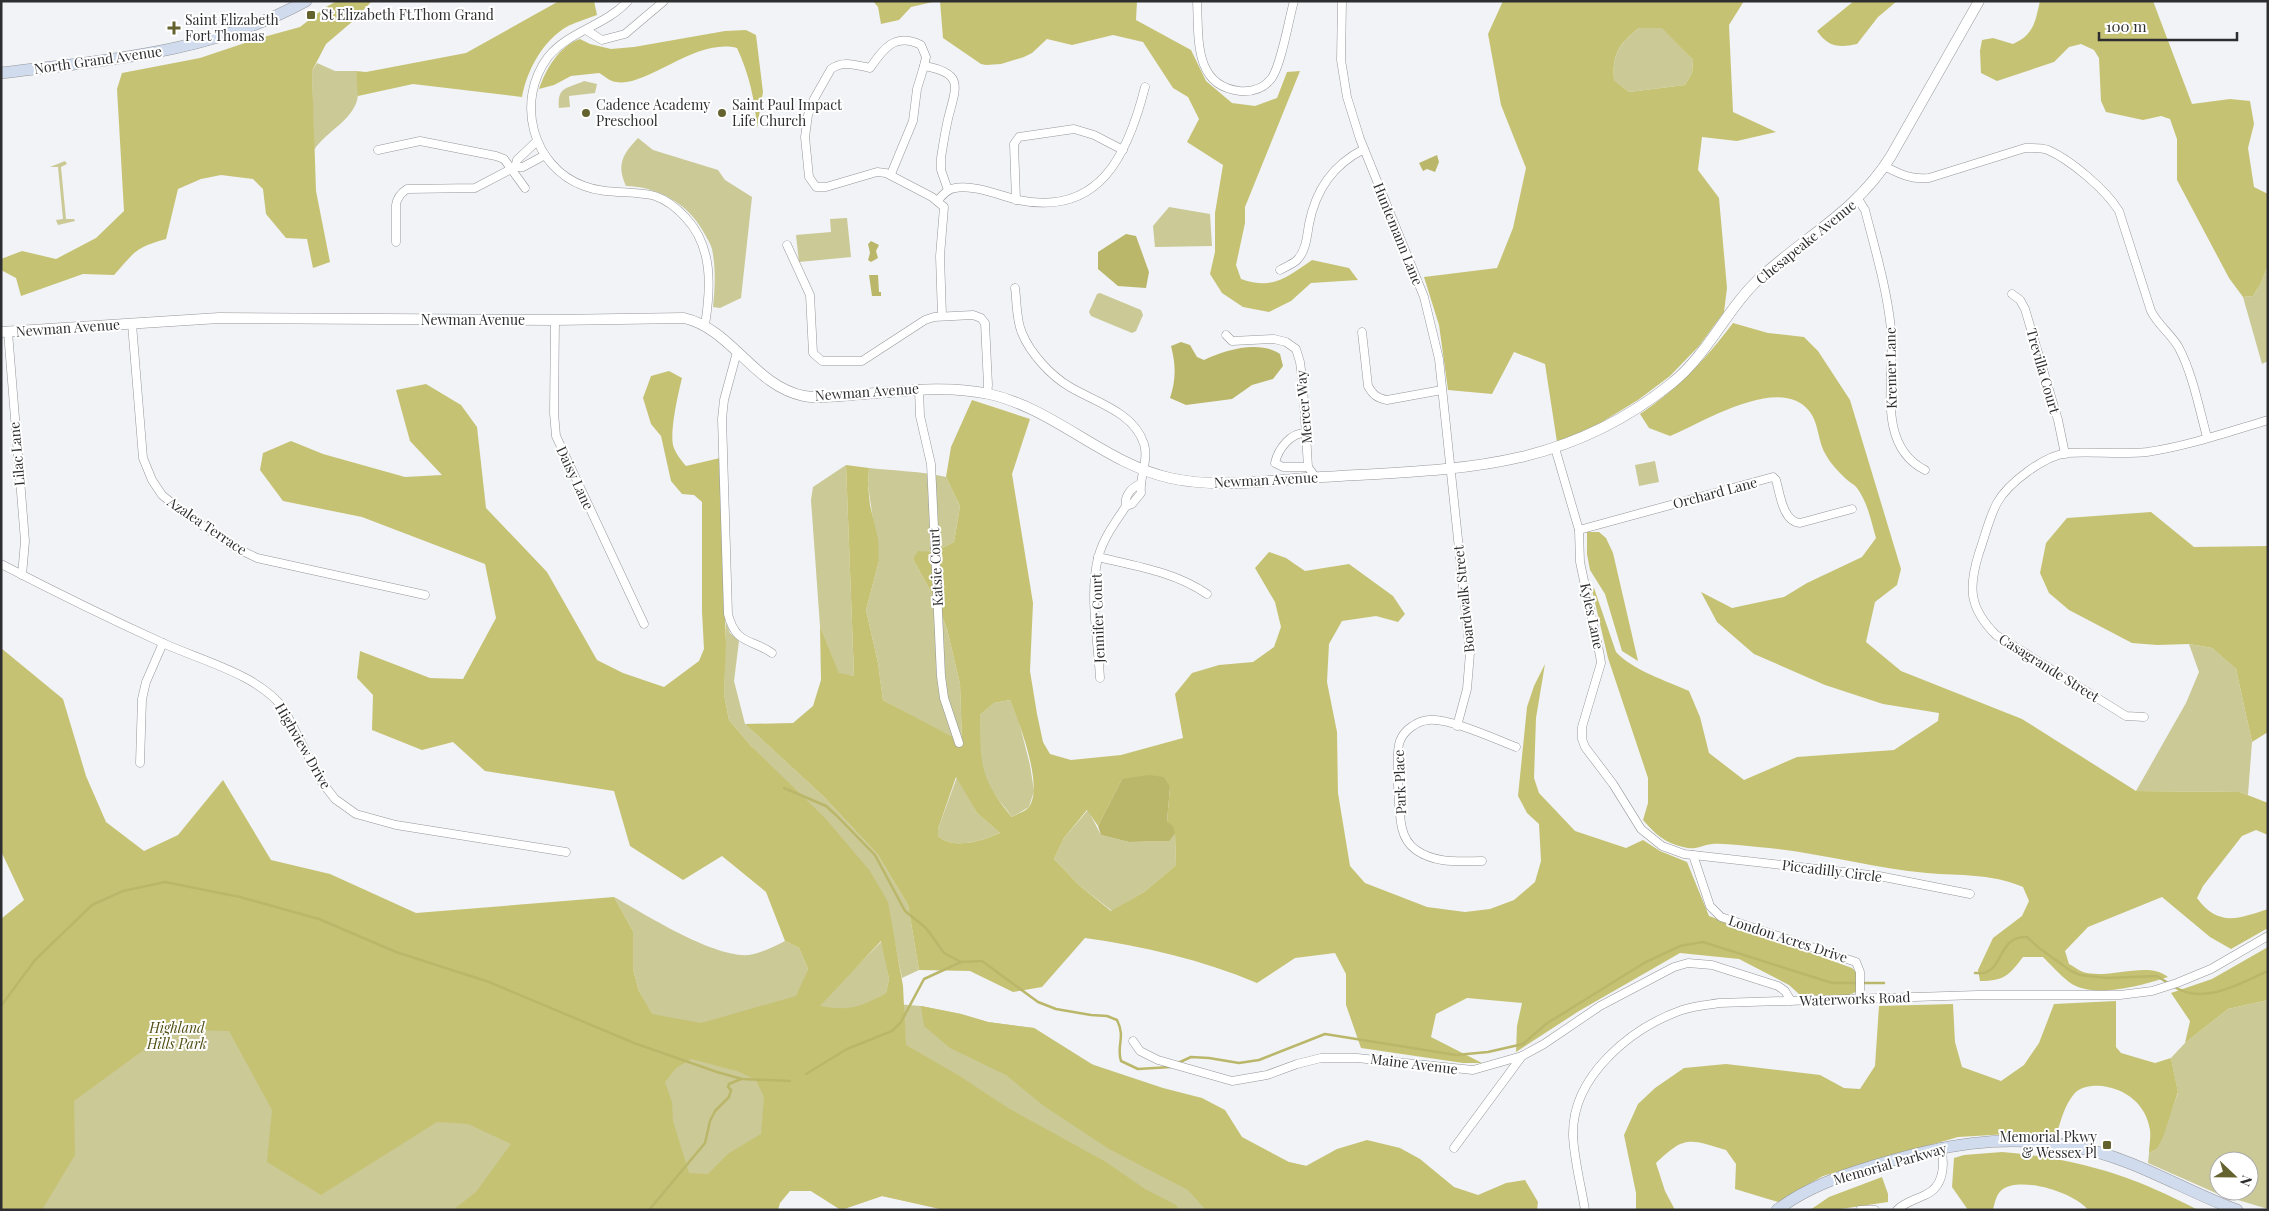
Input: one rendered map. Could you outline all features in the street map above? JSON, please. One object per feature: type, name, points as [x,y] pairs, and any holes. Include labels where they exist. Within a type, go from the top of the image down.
[{"type":"main road","name":"North Grand Avenue","points":[[1,73],[118,60],[193,45],[245,28],[306,1]]},
{"type":"main road","name":"Memorial Parkway","points":[[1777,1210],[1814,1187],[1848,1174],[1942,1147],[1971,1142],[2007,1140],[2075,1147],[2142,1169],[2237,1210]]},
{"type":"street","points":[[628,1],[612,15],[566,40],[555,49],[539,73],[531,98],[533,130],[545,155],[562,173],[584,186],[599,190],[635,192],[655,196],[679,210],[693,226],[706,252],[709,300],[705,325]]},
{"type":"street","points":[[586,30],[602,40],[625,34],[637,26],[664,1]]},
{"type":"street","points":[[1198,1],[1199,45],[1202,61],[1208,74],[1225,87],[1250,91],[1259,89],[1272,78],[1294,1]]},
{"type":"street","name":"Huntemann Lane","points":[[1342,1],[1340,41],[1347,98],[1364,149],[1424,297],[1439,359],[1450,470]]},
{"type":"street","name":"Chesapeake Avenue","points":[[1555,448],[1620,419],[1673,382],[1718,332],[1755,283],[1858,199],[1884,166],[1979,1]]},
{"type":"street","points":[[891,174],[913,121],[917,89],[926,57],[921,45],[903,41],[890,44],[884,48],[870,68],[842,63],[831,69],[814,99],[808,115],[806,146],[809,177],[813,185],[820,188],[877,172],[891,174],[944,207],[940,248],[942,316]]},
{"type":"street","points":[[924,66],[946,72],[956,83],[941,158],[941,170],[948,190]]},
{"type":"street","points":[[937,201],[948,190],[956,187],[1016,200],[1052,204],[1079,196],[1107,174],[1123,150],[1136,122],[1145,87]]},
{"type":"street","points":[[1016,200],[1014,144],[1019,137],[1074,129],[1094,135],[1123,150]]},
{"type":"street","points":[[378,150],[420,141],[496,156],[504,159],[513,168],[525,188]]},
{"type":"street","points":[[513,168],[517,160],[537,141]]},
{"type":"street","points":[[1884,166],[1908,177],[1923,179],[2025,148],[2041,148],[2054,154],[2100,186],[2119,211],[2151,311],[2157,322],[2178,346],[2184,360],[2207,438]]},
{"type":"street","points":[[1280,270],[1297,260],[1304,249],[1314,203],[1323,184],[1339,164],[1364,149]]},
{"type":"street","points":[[396,242],[397,199],[407,189],[475,188],[513,168],[523,168],[545,155]]},
{"type":"street","name":"Kremer Lane","points":[[1858,199],[1866,210],[1891,328],[1891,398],[1894,428],[1908,458],[1925,470]]},
{"type":"street","points":[[787,244],[810,295],[814,357],[822,361],[862,361],[925,320],[942,316],[974,315],[981,318],[985,323],[988,385],[986,394]]},
{"type":"street","name":"Jennifer Court","points":[[1015,288],[1020,331],[1027,345],[1056,377],[1069,386],[1114,409],[1129,422],[1144,443],[1144,471],[1140,484],[1131,489],[1125,502],[1126,506],[1108,534],[1098,558],[1095,574],[1100,678]]},
{"type":"street","name":"Trevilla Court","points":[[2012,294],[2020,300],[2025,309],[2058,420],[2065,454]]},
{"type":"street","name":"Newman Avenue","points":[[5,332],[174,320],[233,318],[555,320],[676,317],[695,320],[705,325],[775,384],[805,396],[920,389],[986,394],[1008,400],[1034,411],[1144,471],[1189,482],[1210,483],[1450,470],[1512,461],[1555,448]]},
{"type":"street","name":"Daisy Lane","points":[[555,320],[554,401],[556,436],[644,624]]},
{"type":"street","name":"Azalea Terrace","points":[[132,324],[143,458],[152,480],[162,495],[184,513],[234,547],[257,558],[425,595]]},
{"type":"street","name":"Lilac Lane","points":[[5,332],[25,541],[22,575]]},
{"type":"street","points":[[1362,332],[1368,386],[1372,394],[1386,400],[1442,390]]},
{"type":"street","name":"Mercer Way","points":[[1226,335],[1232,341],[1282,340],[1296,349],[1300,362],[1308,467]]},
{"type":"street","points":[[737,352],[724,400],[722,419],[728,614],[731,626],[737,636],[772,653]]},
{"type":"street","name":"Katsie Court","points":[[920,389],[921,425],[931,464],[942,683],[949,718],[959,743]]},
{"type":"street","name":"Casagrande Street","points":[[2144,717],[2126,716],[1996,635],[1983,622],[1975,609],[1972,592],[1973,574],[1998,501],[2014,482],[2038,465],[2065,454],[2144,452],[2178,446],[2268,420]]},
{"type":"street","points":[[1306,433],[1300,432],[1292,436],[1275,462],[1283,467],[1308,467],[1316,478]]},
{"type":"street","name":"Kyles Lane","points":[[1555,448],[1579,530],[1580,562],[1601,663],[1582,726],[1582,739],[1585,748],[1613,784],[1641,829],[1662,846],[1673,851],[1693,855]]},
{"type":"street","name":"Boardwalk Street","points":[[1450,470],[1470,653],[1468,688],[1457,726]]},
{"type":"street","name":"Orchard Lane","points":[[1579,530],[1773,477],[1776,480],[1790,519],[1794,522],[1800,523],[1852,509]]},
{"type":"street","points":[[1098,558],[1175,576],[1191,583],[1207,594]]},
{"type":"street","name":"Highview Drive","points":[[1,564],[163,643],[250,681],[272,696],[290,720],[321,781],[341,804],[356,814],[396,824],[566,852]]},
{"type":"street","points":[[140,764],[142,700],[146,682],[163,643]]},
{"type":"street","name":"Park Place","points":[[1482,861],[1444,861],[1422,854],[1410,844],[1402,827],[1398,754],[1402,736],[1412,726],[1428,720],[1437,720],[1516,747]]},
{"type":"street","name":"Piccadilly Circle","points":[[1693,855],[1879,876],[1970,894]]},
{"type":"street","name":"London Acres Drive","points":[[1693,855],[1714,913],[1721,918],[1856,962],[1860,972],[1860,999]]},
{"type":"street","name":"Waterworks Road","points":[[1585,1210],[1575,1158],[1573,1134],[1579,1099],[1599,1065],[1622,1045],[1662,1019],[1683,1010],[1719,1003],[1978,995],[2120,995],[2152,991],[2211,969],[2268,936]]},
{"type":"street","name":"Maine Avenue","points":[[1133,1041],[1145,1054],[1170,1064],[1232,1081],[1248,1080],[1321,1058],[1357,1058],[1473,1070],[1522,1056],[1544,1044],[1600,1006],[1674,968],[1688,963],[1712,965],[1778,986],[1785,990],[1791,1001]]},
{"type":"street","points":[[1454,1148],[1522,1056]]},
{"type":"street","points":[[1897,1210],[1935,1189],[1943,1170],[1942,1147]]},
{"type":"street","points":[[1860,1210],[1875,1210]]},
{"type":"green space","points":[[1639,28],[1663,28],[1693,60],[1692,73],[1685,85],[1629,92],[1614,80],[1614,63],[1618,50],[1626,39]]},
{"type":"green space","points":[[317,63],[335,71],[356,71],[358,92],[352,111],[314,150],[312,71]]},
{"type":"green space","points":[[584,81],[597,84],[595,93],[569,96],[570,107],[559,108],[560,96],[564,89]]},
{"type":"green space","points":[[638,138],[653,150],[718,170],[725,180],[752,197],[741,298],[720,308],[713,307],[715,278],[712,249],[696,221],[680,205],[660,193],[626,186],[621,165],[628,149]]},
{"type":"green space","points":[[65,161],[67,164],[61,167],[66,219],[74,219],[75,221],[58,225],[56,220],[63,219],[58,167],[50,167]]},
{"type":"green space","points":[[1169,207],[1210,214],[1212,246],[1155,247],[1153,226]]},
{"type":"green space","points":[[847,218],[851,257],[799,262],[796,235],[831,232],[830,219]]},
{"type":"green space","points":[[2268,265],[2268,361],[2262,364],[2243,297],[2253,296],[2261,283]]},
{"type":"green space","points":[[1100,293],[1141,310],[1143,315],[1136,331],[1132,333],[1091,316],[1089,312],[1097,294]]},
{"type":"green space","points":[[1655,461],[1659,482],[1639,486],[1635,465]]},
{"type":"green space","points":[[846,465],[854,676],[839,674],[820,626],[811,500],[813,487]]},
{"type":"green space","points":[[869,468],[918,472],[946,477],[960,506],[954,542],[934,552],[913,559],[938,605],[947,629],[960,684],[962,743],[883,700],[878,663],[866,610],[879,561],[868,485]]},
{"type":"green space","points":[[726,622],[730,633],[739,641],[734,681],[745,724],[824,797],[878,855],[908,905],[919,970],[902,978],[895,943],[752,747],[729,720],[724,694]]},
{"type":"green space","points":[[2189,644],[2212,648],[2236,669],[2252,742],[2248,795],[2240,792],[2136,791],[2186,703],[2199,672]]},
{"type":"green space","points":[[1010,700],[1019,722],[1030,765],[1034,791],[1029,807],[1012,817],[987,782],[981,766],[979,749],[980,715],[994,703]]},
{"type":"green space","points":[[957,777],[977,813],[1000,833],[968,843],[952,843],[938,836],[938,829]]},
{"type":"green space","points":[[1088,810],[1101,835],[1129,842],[1168,841],[1175,834],[1176,865],[1144,892],[1112,911],[1079,885],[1054,859],[1064,838]]},
{"type":"green space","name":"Highland Hills Park","points":[[614,897],[680,934],[717,950],[749,955],[785,941],[799,948],[808,969],[797,996],[852,971],[882,941],[889,979],[886,993],[871,1002],[921,1006],[961,1014],[988,1022],[1034,1028],[1230,1150],[1427,1191],[1420,1210],[948,1210],[882,1196],[841,1210],[811,1191],[777,1191],[763,1210],[1,1210],[1,937],[651,1014],[639,991],[633,969],[633,931]]},
{"type":"green space","points":[[2268,1000],[2268,1209],[2241,1201],[2259,1201],[2259,1151],[2209,1151],[2209,1190],[2148,1163],[2149,1153],[2157,1149],[2178,1093],[2171,1058],[2185,1043],[2228,1009]]},
{"type":"shaded area","points":[[337,1],[372,1],[353,21],[326,44],[312,71],[316,191],[330,262],[313,268],[307,239],[286,238],[266,214],[263,189],[253,179],[221,175],[201,179],[178,189],[166,239],[141,248],[114,275],[83,274],[21,296],[16,278],[1,270],[1,259],[22,251],[56,259],[96,238],[124,211],[117,89],[122,73],[200,58],[300,27]]},
{"type":"shaded area","points":[[559,1],[594,1],[597,15],[568,26],[551,39],[532,66],[522,97],[413,84],[358,96],[356,71],[366,72],[466,53]]},
{"type":"shaded area","points":[[873,1],[937,1],[911,7],[899,20],[881,24],[878,7]]},
{"type":"shaded area","points":[[940,1],[1137,1],[1136,20],[1191,50],[1206,81],[1232,103],[1255,106],[1277,98],[1287,72],[1300,71],[1245,207],[1245,223],[1236,265],[1241,279],[1252,282],[1271,283],[1287,277],[1312,260],[1349,268],[1358,280],[1311,283],[1291,301],[1269,312],[1243,307],[1222,293],[1210,274],[1215,252],[1215,213],[1223,165],[1187,142],[1199,119],[1188,97],[1173,88],[1143,42],[1113,35],[1072,45],[1047,39],[1032,53],[1024,57],[1001,64],[981,64],[943,38]]},
{"type":"shaded area","points":[[1503,1],[1744,1],[1729,25],[1733,112],[1776,132],[1737,141],[1702,137],[1698,170],[1719,198],[1727,288],[1724,312],[1699,346],[1670,376],[1638,400],[1597,425],[1557,442],[1545,364],[1514,352],[1492,394],[1448,390],[1439,325],[1424,277],[1497,268],[1513,228],[1526,168],[1501,105],[1488,34]],"holes":[[[1639,28],[1662,28],[1693,60],[1692,73],[1685,85],[1629,92],[1614,80],[1614,63],[1618,50],[1626,39]]]},
{"type":"shaded area","points":[[1854,1],[1897,1],[1878,17],[1857,44],[1839,46],[1825,40],[1817,31]]},
{"type":"shaded area","points":[[2040,1],[2153,1],[2192,104],[2230,99],[2250,101],[2254,124],[2248,148],[2254,187],[2268,194],[2268,265],[2261,283],[2253,296],[2243,297],[2229,278],[2177,180],[2177,139],[2170,119],[2161,116],[2143,120],[2106,112],[2101,101],[2099,58],[2094,50],[2081,44],[2069,47],[2054,62],[1997,81],[1981,73],[1980,51],[1982,40],[1993,38],[2013,44],[2020,40],[2032,27]]},
{"type":"shaded area","points":[[746,30],[756,35],[763,92],[757,128],[751,87],[737,48],[721,47],[704,50],[639,79],[625,82],[612,81],[599,73],[571,76],[554,85],[539,89],[554,59],[572,42],[580,39],[590,44],[611,49],[634,47],[725,31]]},
{"type":"shaded area","points":[[1437,155],[1439,162],[1435,172],[1427,169],[1423,171],[1419,163]]},
{"type":"shaded area","points":[[1126,234],[1136,236],[1149,272],[1146,288],[1118,286],[1098,269],[1098,252]]},
{"type":"shaded area","points":[[871,241],[879,245],[876,251],[878,258],[871,262],[868,260],[870,253],[868,244]]},
{"type":"shaded area","points":[[869,275],[878,275],[881,296],[872,296]]},
{"type":"shaded area","points":[[1733,323],[1768,333],[1804,337],[1818,351],[1850,400],[1901,569],[1897,585],[1875,602],[1866,642],[1901,671],[2022,719],[2136,791],[2240,792],[2268,803],[2268,835],[2256,830],[2242,836],[2203,886],[2197,898],[2205,907],[2221,917],[2238,918],[2268,909],[2268,928],[2231,949],[2210,937],[2162,897],[2088,927],[2065,951],[2069,964],[2083,972],[2104,974],[2150,970],[2160,972],[2168,977],[2132,987],[2091,990],[2069,982],[2043,957],[2023,957],[2006,976],[1995,980],[1980,981],[1978,970],[1993,938],[2022,916],[2029,901],[2023,887],[1987,877],[1906,871],[1779,849],[1729,844],[1688,848],[1666,840],[1647,825],[1643,820],[1648,803],[1648,778],[1608,658],[1592,590],[1594,588],[1616,652],[1623,659],[1641,670],[1689,691],[1700,717],[1709,753],[1744,780],[1797,757],[1894,750],[1938,721],[1939,713],[1883,704],[1825,685],[1754,654],[1717,622],[1701,592],[1732,608],[1784,597],[1807,583],[1862,557],[1876,538],[1869,512],[1861,494],[1830,461],[1821,445],[1813,417],[1797,401],[1781,397],[1742,404],[1670,436],[1649,428],[1640,414],[1691,373]]},
{"type":"shaded area","points":[[1181,342],[1190,345],[1197,357],[1204,360],[1242,348],[1252,347],[1272,350],[1280,354],[1283,366],[1273,379],[1252,385],[1232,399],[1186,405],[1170,398],[1175,372],[1171,346]]},
{"type":"shaded area","points":[[669,371],[682,378],[672,438],[675,451],[686,466],[720,458],[726,646],[724,694],[729,720],[752,747],[825,818],[870,871],[888,902],[903,986],[906,1045],[958,1075],[1008,1108],[1106,1162],[1145,1189],[1176,1205],[1179,1210],[944,1210],[882,1196],[841,1210],[811,1191],[790,1191],[780,1203],[778,1210],[453,1210],[476,1192],[511,1144],[468,1124],[437,1122],[321,1195],[267,1162],[272,1110],[229,1031],[171,1030],[74,1101],[75,1155],[42,1210],[1,1210],[1,919],[24,900],[1,851],[1,648],[63,699],[86,776],[106,822],[144,851],[178,835],[223,780],[271,860],[330,874],[416,913],[614,897],[633,931],[633,969],[639,991],[652,1014],[701,1023],[796,996],[808,969],[799,948],[785,941],[766,892],[722,856],[683,880],[630,846],[614,791],[485,771],[453,742],[422,750],[372,730],[373,695],[357,678],[360,651],[430,678],[463,679],[496,618],[485,564],[362,517],[283,501],[260,470],[263,453],[291,441],[323,454],[405,477],[442,475],[410,441],[396,390],[426,384],[461,405],[477,427],[486,508],[547,572],[597,660],[623,673],[664,687],[699,661],[704,649],[702,502],[694,495],[682,494],[671,481],[661,436],[651,424],[643,398],[651,376]],"holes":[[[881,941],[889,979],[886,993],[854,1007],[820,1006]],[[691,1059],[737,1071],[756,1080],[764,1097],[761,1134],[729,1153],[708,1174],[689,1173],[673,1121],[672,1102],[665,1082],[676,1068]]]},
{"type":"shaded area","points":[[972,400],[1030,419],[1012,474],[1033,603],[1030,671],[1043,742],[1050,754],[1071,760],[1121,755],[1183,738],[1175,694],[1192,673],[1219,665],[1253,662],[1274,647],[1281,627],[1275,602],[1255,568],[1269,552],[1286,558],[1305,571],[1349,564],[1393,596],[1405,614],[1398,622],[1376,616],[1342,621],[1329,644],[1327,682],[1337,732],[1338,793],[1350,866],[1365,883],[1427,907],[1465,912],[1490,909],[1514,900],[1535,882],[1541,861],[1539,824],[1527,813],[1518,796],[1527,707],[1534,686],[1545,664],[1536,718],[1534,778],[1539,793],[1575,831],[1626,848],[1643,840],[1660,851],[1687,862],[1709,916],[1852,968],[1856,972],[1856,992],[1846,996],[1800,995],[1789,985],[1739,959],[1680,953],[1579,1011],[1516,1052],[1517,1026],[1522,1003],[1467,998],[1436,1014],[1431,1037],[1482,1063],[1463,1063],[1361,1048],[1346,1005],[1346,974],[1335,953],[1295,958],[1257,983],[1216,967],[1172,955],[1129,945],[1085,938],[1042,987],[1013,992],[970,971],[919,970],[908,905],[878,855],[824,797],[745,724],[793,723],[813,706],[821,680],[820,626],[839,673],[854,676],[846,465],[869,468],[870,505],[878,539],[879,561],[866,610],[878,663],[883,700],[962,742],[960,684],[947,629],[938,605],[913,559],[918,551],[934,552],[954,542],[960,506],[946,477],[951,447]],"holes":[[[1010,700],[1028,754],[1034,785],[1033,797],[1029,807],[1012,817],[1001,804],[988,781],[980,746],[980,715],[994,703]],[[956,777],[977,813],[1000,833],[968,843],[952,843],[938,836],[938,829]],[[1122,779],[1170,787],[1167,822],[1175,834],[1176,865],[1144,892],[1111,911],[1079,885],[1054,859],[1064,838],[1087,810],[1098,826]]]},
{"type":"shaded area","points":[[2151,512],[2194,547],[2268,546],[2268,732],[2252,742],[2236,669],[2212,648],[2189,644],[2157,645],[2132,643],[2069,610],[2049,593],[2040,573],[2046,543],[2067,518]]},
{"type":"shaded area","points":[[1587,532],[1599,532],[1606,538],[1613,553],[1638,661],[1622,651],[1605,594],[1590,570],[1587,554]]},
{"type":"shaded area","points":[[1149,775],[1164,777],[1170,787],[1167,822],[1173,826],[1175,834],[1169,841],[1129,842],[1101,835],[1098,826],[1122,779]]},
{"type":"shaded area","points":[[2268,947],[2268,1000],[2228,1009],[2185,1043],[2190,1021],[2171,993],[2212,979]]},
{"type":"shaded area","points":[[2116,1001],[2116,1047],[2121,1053],[2155,1063],[2171,1058],[2178,1092],[2163,1137],[2157,1149],[2149,1153],[2150,1130],[2148,1121],[2134,1099],[2119,1090],[2102,1086],[2091,1086],[2080,1089],[2074,1094],[2063,1115],[2056,1137],[2026,1133],[1958,1137],[1823,1176],[1778,1202],[1735,1189],[1736,1164],[1726,1150],[1704,1143],[1688,1142],[1674,1148],[1656,1163],[1665,1191],[1675,1210],[1636,1210],[1636,1193],[1624,1135],[1638,1104],[1655,1088],[1684,1068],[1726,1064],[1820,1075],[1844,1088],[1860,1089],[1875,1066],[1879,1006],[1953,1004],[1955,1042],[1962,1067],[2001,1081],[2024,1065],[2039,1043],[2054,1004]]},
{"type":"shaded area","points":[[921,1006],[961,1014],[988,1022],[1034,1028],[1091,1064],[1163,1088],[1202,1098],[1225,1110],[1242,1137],[1289,1162],[1306,1166],[1337,1149],[1367,1140],[1400,1148],[1420,1159],[1454,1187],[1478,1195],[1506,1183],[1525,1180],[1538,1202],[1537,1210],[1206,1210],[1188,1190],[1109,1149],[1044,1106],[1006,1075],[950,1048],[924,1026]]},
{"type":"shaded area","points":[[2002,1152],[2055,1159],[2103,1170],[2150,1187],[2198,1210],[2088,1210],[2060,1192],[2035,1185],[2022,1184],[2012,1185],[2003,1189],[1996,1198],[1993,1210],[1968,1210],[1952,1187],[1954,1158],[1964,1155]]},
{"type":"shaded area","points":[[1882,1177],[1888,1194],[1888,1202],[1834,1210],[1810,1210],[1829,1197]]},
{"type":"waterway","points":[[784,788],[826,806],[836,815],[875,855],[905,911],[926,928],[944,953],[961,962]]},
{"type":"waterway","points":[[1,1006],[35,960],[92,905],[123,891],[165,882],[240,897],[319,919],[396,952],[489,982],[634,1043],[717,1072],[742,1079],[790,1081]]},
{"type":"waterway","points":[[1975,973],[1987,972],[2012,941],[2027,937],[2071,971],[2080,975],[2107,978],[2157,976],[2168,983]]},
{"type":"waterway","points":[[1178,1063],[1191,1057],[1239,1063],[1259,1060],[1325,1034],[1456,1055],[1488,1052],[1523,1044],[1546,1024],[1644,963],[1680,946],[1703,942],[1832,983],[1884,983]]},
{"type":"waterway","points":[[806,1074],[847,1049],[892,1031],[901,1022],[924,979],[961,962],[982,961],[1038,1002],[1056,1009],[1107,1016],[1117,1020],[1121,1032],[1121,1061],[1138,1069],[1171,1067]]},
{"type":"waterway","points":[[2173,986],[2184,992],[2208,993],[2233,987],[2268,971]]},
{"type":"waterway","points":[[649,1210],[705,1143],[710,1121],[715,1111],[729,1097],[731,1090],[728,1087],[729,1084],[741,1079]]},
{"type":"place","name":"St Elizabeth Ft.Thom Grand","points":[[311,15]]},
{"type":"place","name":"Saint Elizabeth Fort Thomas","points":[[174,28]]},
{"type":"place","name":"Cadence Academy Preschool","points":[[586,113]]},
{"type":"place","name":"Saint Paul Impact Life Church","points":[[722,113]]},
{"type":"place","name":"Memorial Pkwy & Wessex Pl","points":[[2107,1145]]}]
